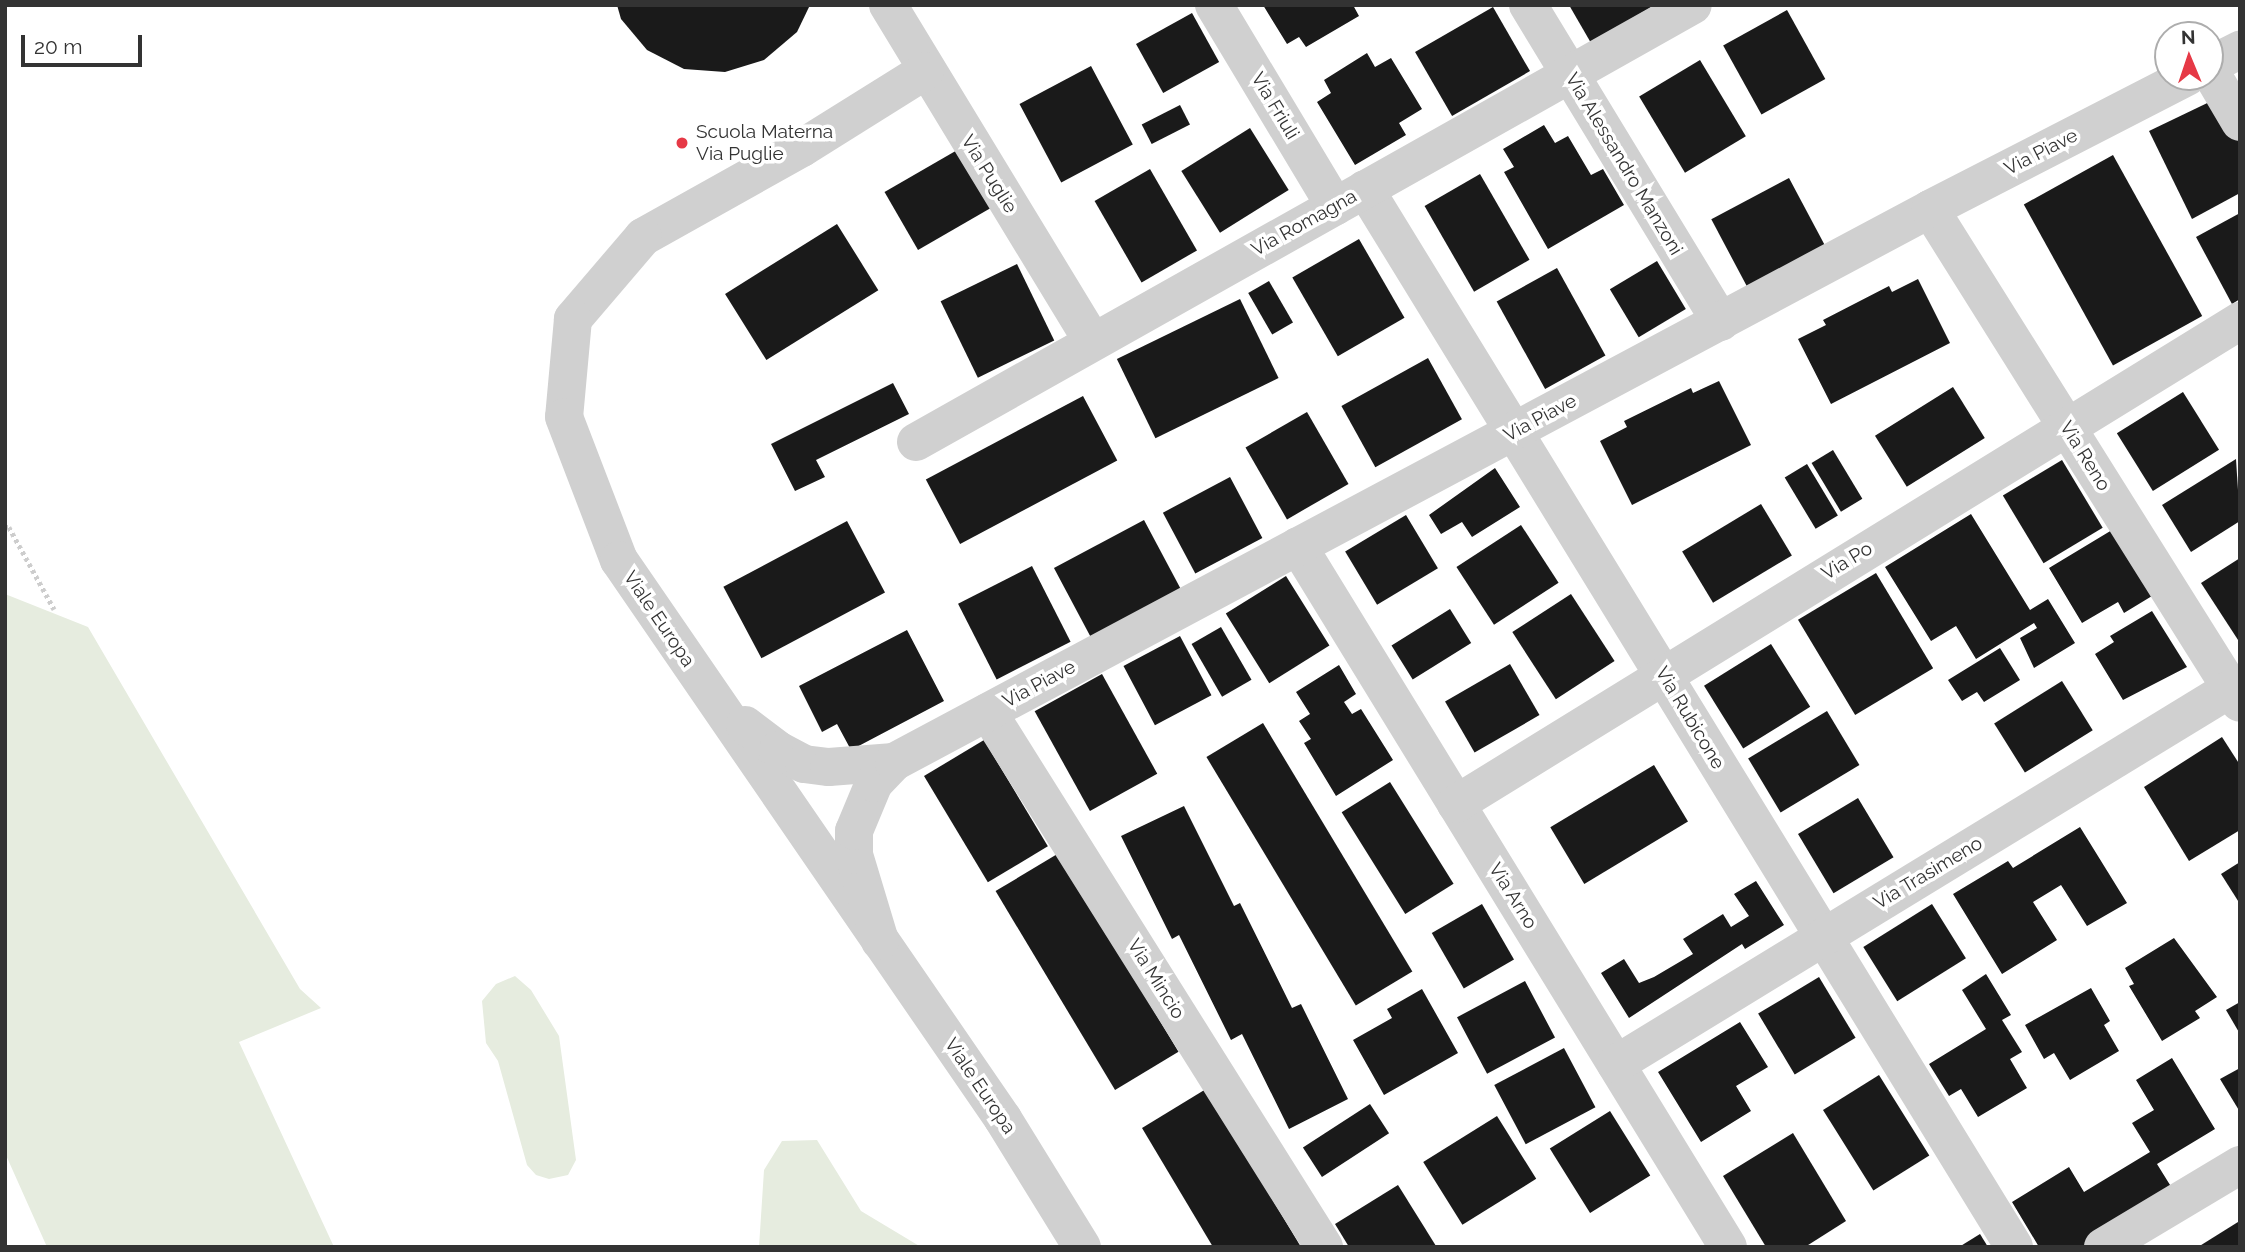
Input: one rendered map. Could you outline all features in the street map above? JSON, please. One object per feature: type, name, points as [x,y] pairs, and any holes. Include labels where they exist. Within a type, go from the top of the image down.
[{"type":"street","name":"Via Puglie","points":[[888,5],[925,71],[1093,342]]},
{"type":"street","name":"Via Friuli","points":[[1214,5],[1350,197]]},
{"type":"street","name":"Via Alessandro Manzoni","points":[[1528,5],[1721,322]]},
{"type":"street","name":"Via Romagna","points":[[916,442],[1693,5]]},
{"type":"street","points":[[2224,58],[2240,50]]},
{"type":"street","name":"Viale Europa","points":[[925,71],[802,148],[643,237],[573,319],[564,417],[619,560],[1003,1119],[1082,1247]]},
{"type":"street","name":"Via Piave","points":[[880,941],[854,855],[854,831],[874,783],[894,762],[1930,209],[2160,91]]},
{"type":"street","points":[[2222,91],[2240,121]]},
{"type":"street","name":"Via Rubicone","points":[[1350,197],[1514,432],[2014,1247]]},
{"type":"street","name":"Via Reno","points":[[1930,209],[2237,691]]},
{"type":"street","name":"Via Po","points":[[1456,804],[1663,673],[2240,321]]},
{"type":"street","name":"Via Arno","points":[[1298,546],[1728,1247]]},
{"type":"street","name":"Via Trasimeno","points":[[1616,1064],[2237,691]]},
{"type":"street","name":"Via Piave","points":[[715,701],[778,750],[804,764],[828,767],[894,762]]},
{"type":"street","name":"Via Mincio","points":[[988,712],[1324,1247]]},
{"type":"street","points":[[2103,1247],[2240,1165]]},
{"type":"path","points":[[5,527],[9,527],[54,609]]},
{"type":"shaded area","points":[[5,594],[88,627],[300,989],[321,1008],[239,1042],[334,1247],[47,1247],[5,1153]]},
{"type":"shaded area","points":[[515,976],[531,990],[559,1036],[576,1160],[568,1175],[549,1179],[536,1175],[527,1165],[498,1061],[486,1043],[482,1001],[496,984]]},
{"type":"shaded area","points":[[817,1140],[861,1211],[921,1247],[759,1247],[764,1170],[782,1141]]},
{"type":"building","points":[[617,5],[810,5],[797,32],[764,60],[725,72],[684,69],[647,50],[621,19]]},
{"type":"building","points":[[1263,5],[1353,5],[1359,16],[1306,47],[1299,37],[1287,44]]},
{"type":"building","points":[[1569,5],[1655,5],[1591,43]]},
{"type":"building","points":[[1493,7],[1530,71],[1452,116],[1415,52]]},
{"type":"building","points":[[1787,10],[1825,79],[1761,114],[1723,45]]},
{"type":"building","points":[[1192,13],[1219,62],[1163,93],[1136,44]]},
{"type":"building","points":[[1367,53],[1375,67],[1391,58],[1422,109],[1399,123],[1406,135],[1355,165],[1317,102],[1331,93],[1324,80]]},
{"type":"building","points":[[1700,60],[1746,136],[1685,173],[1639,97]]},
{"type":"building","points":[[1091,66],[1133,145],[1061,183],[1019,104]]},
{"type":"building","points":[[2224,95],[2240,122],[2240,193],[2192,219],[2149,131]]},
{"type":"building","points":[[1180,105],[1190,125],[1152,144],[1142,125]]},
{"type":"building","points":[[1544,125],[1555,143],[1568,136],[1591,175],[1603,169],[1624,205],[1548,249],[1504,172],[1514,167],[1503,149]]},
{"type":"building","points":[[1250,128],[1289,190],[1220,233],[1181,171]]},
{"type":"building","points":[[959,149],[992,207],[918,250],[885,192]]},
{"type":"building","points":[[2113,155],[2202,316],[2113,365],[2024,204]]},
{"type":"building","points":[[1150,169],[1197,250],[1142,282],[1095,201]]},
{"type":"building","points":[[1480,174],[1530,260],[1474,292],[1425,206]]},
{"type":"building","points":[[1789,178],[1826,247],[1748,288],[1711,219]]},
{"type":"building","points":[[2240,213],[2240,299],[2232,304],[2196,237]]},
{"type":"building","points":[[837,224],[878,290],[766,360],[725,294]]},
{"type":"building","points":[[1359,239],[1404,318],[1338,356],[1292,278]]},
{"type":"building","points":[[1657,261],[1686,309],[1639,337],[1610,289]]},
{"type":"building","points":[[1017,264],[1054,340],[978,378],[941,301]]},
{"type":"building","points":[[1557,268],[1605,355],[1545,389],[1497,301]]},
{"type":"building","points":[[1918,279],[1950,343],[1831,404],[1798,339],[1826,325],[1823,320],[1889,286],[1892,292]]},
{"type":"building","points":[[1269,281],[1293,323],[1272,335],[1248,293]]},
{"type":"building","points":[[1240,299],[1279,378],[1155,438],[1117,359]]},
{"type":"building","points":[[1428,358],[1462,419],[1375,467],[1341,406]]},
{"type":"building","points":[[1719,381],[1751,445],[1632,505],[1600,441],[1627,427],[1624,421],[1691,388],[1693,393]]},
{"type":"building","points":[[893,383],[909,414],[816,460],[825,477],[795,491],[771,444]]},
{"type":"building","points":[[1953,387],[1985,438],[1907,487],[1875,436]]},
{"type":"building","points":[[2183,392],[2219,450],[2153,491],[2117,433]]},
{"type":"building","points":[[1083,396],[1117,460],[960,544],[926,480]]},
{"type":"building","points":[[1307,412],[1348,484],[1287,519],[1246,448]]},
{"type":"building","points":[[1833,450],[1862,499],[1841,512],[1812,463]]},
{"type":"building","points":[[2236,459],[2240,521],[2191,552],[2162,505]]},
{"type":"building","points":[[2062,460],[2103,528],[2044,563],[2003,496]]},
{"type":"building","points":[[1807,464],[1838,515],[1816,529],[1785,477]]},
{"type":"building","points":[[1495,468],[1520,507],[1472,537],[1462,522],[1441,534],[1429,515]]},
{"type":"building","points":[[1230,477],[1262,538],[1195,574],[1163,513]]},
{"type":"building","points":[[1761,504],[1792,555],[1713,603],[1682,551]]},
{"type":"building","points":[[1971,514],[2030,610],[2048,599],[2075,643],[2034,668],[2020,638],[2037,628],[2034,623],[1976,659],[1956,626],[1931,641],[1885,567]]},
{"type":"building","points":[[1406,515],[1438,568],[1377,605],[1345,552]]},
{"type":"building","points":[[1144,520],[1181,589],[1091,637],[1054,568]]},
{"type":"building","points":[[847,521],[885,593],[761,658],[723,587]]},
{"type":"building","points":[[1521,525],[1559,583],[1494,625],[1456,567]]},
{"type":"building","points":[[2112,530],[2152,596],[2124,613],[2118,602],[2082,623],[2049,568]]},
{"type":"building","points":[[2240,558],[2240,643],[2201,583]]},
{"type":"building","points":[[1032,566],[1071,642],[997,679],[958,604]]},
{"type":"building","points":[[1876,573],[1933,668],[1855,715],[1798,620]]},
{"type":"building","points":[[1286,576],[1329,646],[1269,683],[1226,614]]},
{"type":"building","points":[[1571,594],[1615,661],[1556,699],[1512,632]]},
{"type":"building","points":[[1450,609],[1471,643],[1413,679],[1391,646]]},
{"type":"building","points":[[2152,611],[2187,667],[2123,700],[2095,654],[2114,642],[2110,636]]},
{"type":"building","points":[[1221,627],[1252,680],[1222,697],[1192,644]]},
{"type":"building","points":[[907,630],[944,701],[851,750],[837,724],[822,732],[799,686]]},
{"type":"building","points":[[1180,636],[1211,695],[1155,725],[1123,666]]},
{"type":"building","points":[[1771,644],[1810,707],[1743,749],[1704,686]]},
{"type":"building","points":[[2000,648],[2020,680],[1984,702],[1977,692],[1962,701],[1948,680]]},
{"type":"building","points":[[1510,664],[1540,715],[1475,753],[1445,702]]},
{"type":"building","points":[[1339,665],[1356,694],[1344,702],[1352,714],[1361,709],[1393,760],[1336,796],[1304,743],[1311,739],[1299,721],[1310,714],[1296,692]]},
{"type":"building","points":[[1102,674],[1157,774],[1090,811],[1035,711]]},
{"type":"building","points":[[2062,681],[2093,730],[2025,773],[1994,723]]},
{"type":"building","points":[[1827,711],[1859,765],[1781,812],[1748,758]]},
{"type":"building","points":[[1263,723],[1412,972],[1356,1006],[1206,757]]},
{"type":"building","points":[[2222,737],[2240,765],[2240,830],[2189,861],[2144,787]]},
{"type":"building","points":[[984,740],[1048,846],[988,882],[924,776]]},
{"type":"building","points":[[1654,765],[1688,822],[1584,884],[1550,827]]},
{"type":"building","points":[[1390,782],[1454,884],[1405,914],[1342,812]]},
{"type":"building","points":[[1858,798],[1894,857],[1834,893],[1798,834]]},
{"type":"building","points":[[1184,806],[1234,906],[1240,903],[1292,1008],[1301,1004],[1348,1099],[1289,1129],[1242,1034],[1231,1040],[1179,935],[1172,939],[1121,836]]},
{"type":"building","points":[[2080,827],[2127,903],[2087,926],[2061,885],[2033,902],[2057,940],[2002,974],[1953,894],[2008,861],[2013,868]]},
{"type":"building","points":[[1059,853],[1178,1052],[1115,1090],[996,891]]},
{"type":"building","points":[[2240,862],[2240,904],[2221,874]]},
{"type":"building","points":[[1756,881],[1784,925],[1745,949],[1742,944],[1629,1018],[1601,973],[1624,959],[1639,983],[1693,954],[1683,939],[1723,914],[1731,927],[1749,916],[1734,894]]},
{"type":"building","points":[[1482,904],[1514,959],[1464,988],[1432,933]]},
{"type":"building","points":[[1932,904],[1966,958],[1897,1001],[1863,947]]},
{"type":"building","points":[[2174,938],[2217,997],[2195,1011],[2200,1018],[2162,1041],[2129,986],[2134,984],[2125,968]]},
{"type":"building","points":[[1986,974],[2011,1015],[2002,1020],[2022,1052],[2010,1059],[2027,1088],[1978,1117],[1961,1089],[1949,1096],[1929,1064],[1986,1029],[1962,990]]},
{"type":"building","points":[[1819,977],[1856,1038],[1795,1074],[1758,1014]]},
{"type":"building","points":[[1525,981],[1555,1038],[1487,1074],[1457,1017]]},
{"type":"building","points":[[2091,988],[2110,1021],[2104,1025],[2119,1051],[2070,1080],[2054,1053],[2044,1059],[2025,1025]]},
{"type":"building","points":[[1422,989],[1458,1053],[1384,1095],[1353,1040],[1392,1018],[1387,1009]]},
{"type":"building","points":[[2240,1002],[2240,1034],[2226,1010]]},
{"type":"building","points":[[1740,1022],[1768,1067],[1736,1086],[1751,1111],[1701,1142],[1658,1072]]},
{"type":"building","points":[[1564,1048],[1595,1107],[1526,1144],[1494,1085]]},
{"type":"building","points":[[2172,1058],[2215,1129],[2157,1164],[2175,1193],[2085,1247],[2039,1247],[2012,1202],[2069,1167],[2084,1192],[2150,1152],[2132,1123],[2154,1110],[2136,1080]]},
{"type":"building","points":[[2240,1068],[2240,1112],[2220,1079]]},
{"type":"building","points":[[1879,1075],[1929,1156],[1873,1191],[1823,1110]]},
{"type":"building","points":[[1206,1089],[1301,1247],[1213,1247],[1142,1128]]},
{"type":"building","points":[[1370,1104],[1389,1133],[1322,1177],[1303,1148]]},
{"type":"building","points":[[1610,1111],[1650,1175],[1590,1213],[1550,1149]]},
{"type":"building","points":[[1497,1116],[1536,1179],[1462,1225],[1423,1162]]},
{"type":"building","points":[[1793,1133],[1846,1221],[1805,1247],[1766,1247],[1723,1176]]},
{"type":"building","points":[[1398,1185],[1436,1246],[1349,1247],[1335,1224]]},
{"type":"building","points":[[2238,1222],[2240,1247],[2198,1247]]},
{"type":"building","points":[[1980,1234],[1988,1247],[1959,1247]]},
{"type":"place","name":"Scuola Materna Via Puglie","points":[[682,143]]}]
